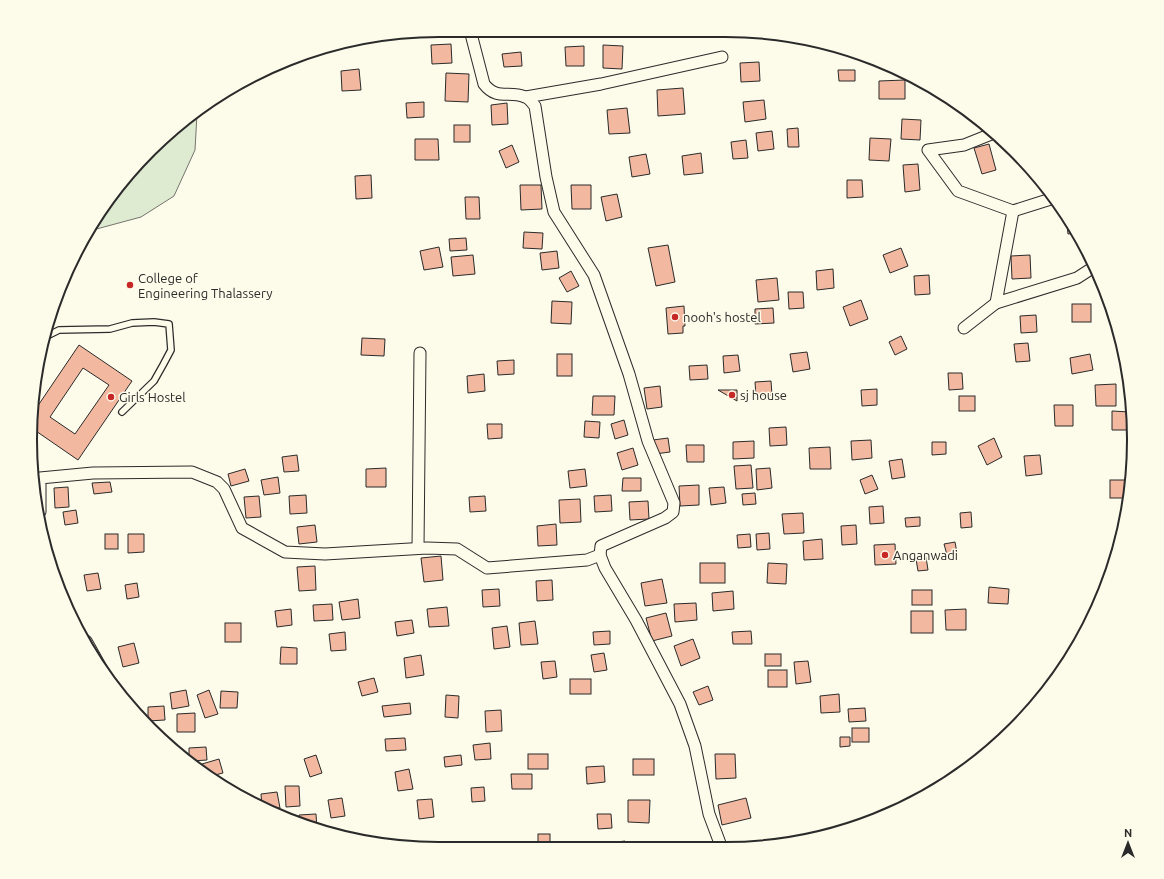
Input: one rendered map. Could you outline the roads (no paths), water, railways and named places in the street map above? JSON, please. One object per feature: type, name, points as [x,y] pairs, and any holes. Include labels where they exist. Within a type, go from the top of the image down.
[{"type":"street","points":[[472,37],[484,84],[490,91],[498,95],[526,97],[601,84],[722,58]]},
{"type":"street","points":[[526,97],[535,106],[546,177],[554,212],[594,275],[628,374],[648,441],[674,503],[673,512],[665,518],[601,546],[600,556],[604,568],[636,620],[680,704],[695,746],[709,814],[720,842]]},
{"type":"street","points":[[988,135],[964,145],[928,150],[958,191],[1012,211],[1048,200]]},
{"type":"street","points":[[996,303],[1012,211]]},
{"type":"street","points":[[964,328],[996,303],[1077,278],[1089,270]]},
{"type":"street","points":[[418,548],[420,353]]},
{"type":"street","points":[[40,492],[40,478],[93,473],[192,472],[217,482],[224,489],[242,528],[285,552],[325,554],[418,548],[457,549],[487,568],[587,560],[600,556]]},
{"type":"lane","points":[[51,334],[59,330],[110,329],[132,323],[154,322],[169,324],[171,350],[163,365],[154,381],[122,412]]},
{"type":"place","name":"College of Engineering Thalassery","points":[[130,285]]},
{"type":"place","name":"nooh's hostel","points":[[675,317]]},
{"type":"place","name":"sj house","points":[[732,395]]},
{"type":"place","name":"Girls Hostel","points":[[111,397]]},
{"type":"place","name":"Anganwadi","points":[[885,555]]}]
